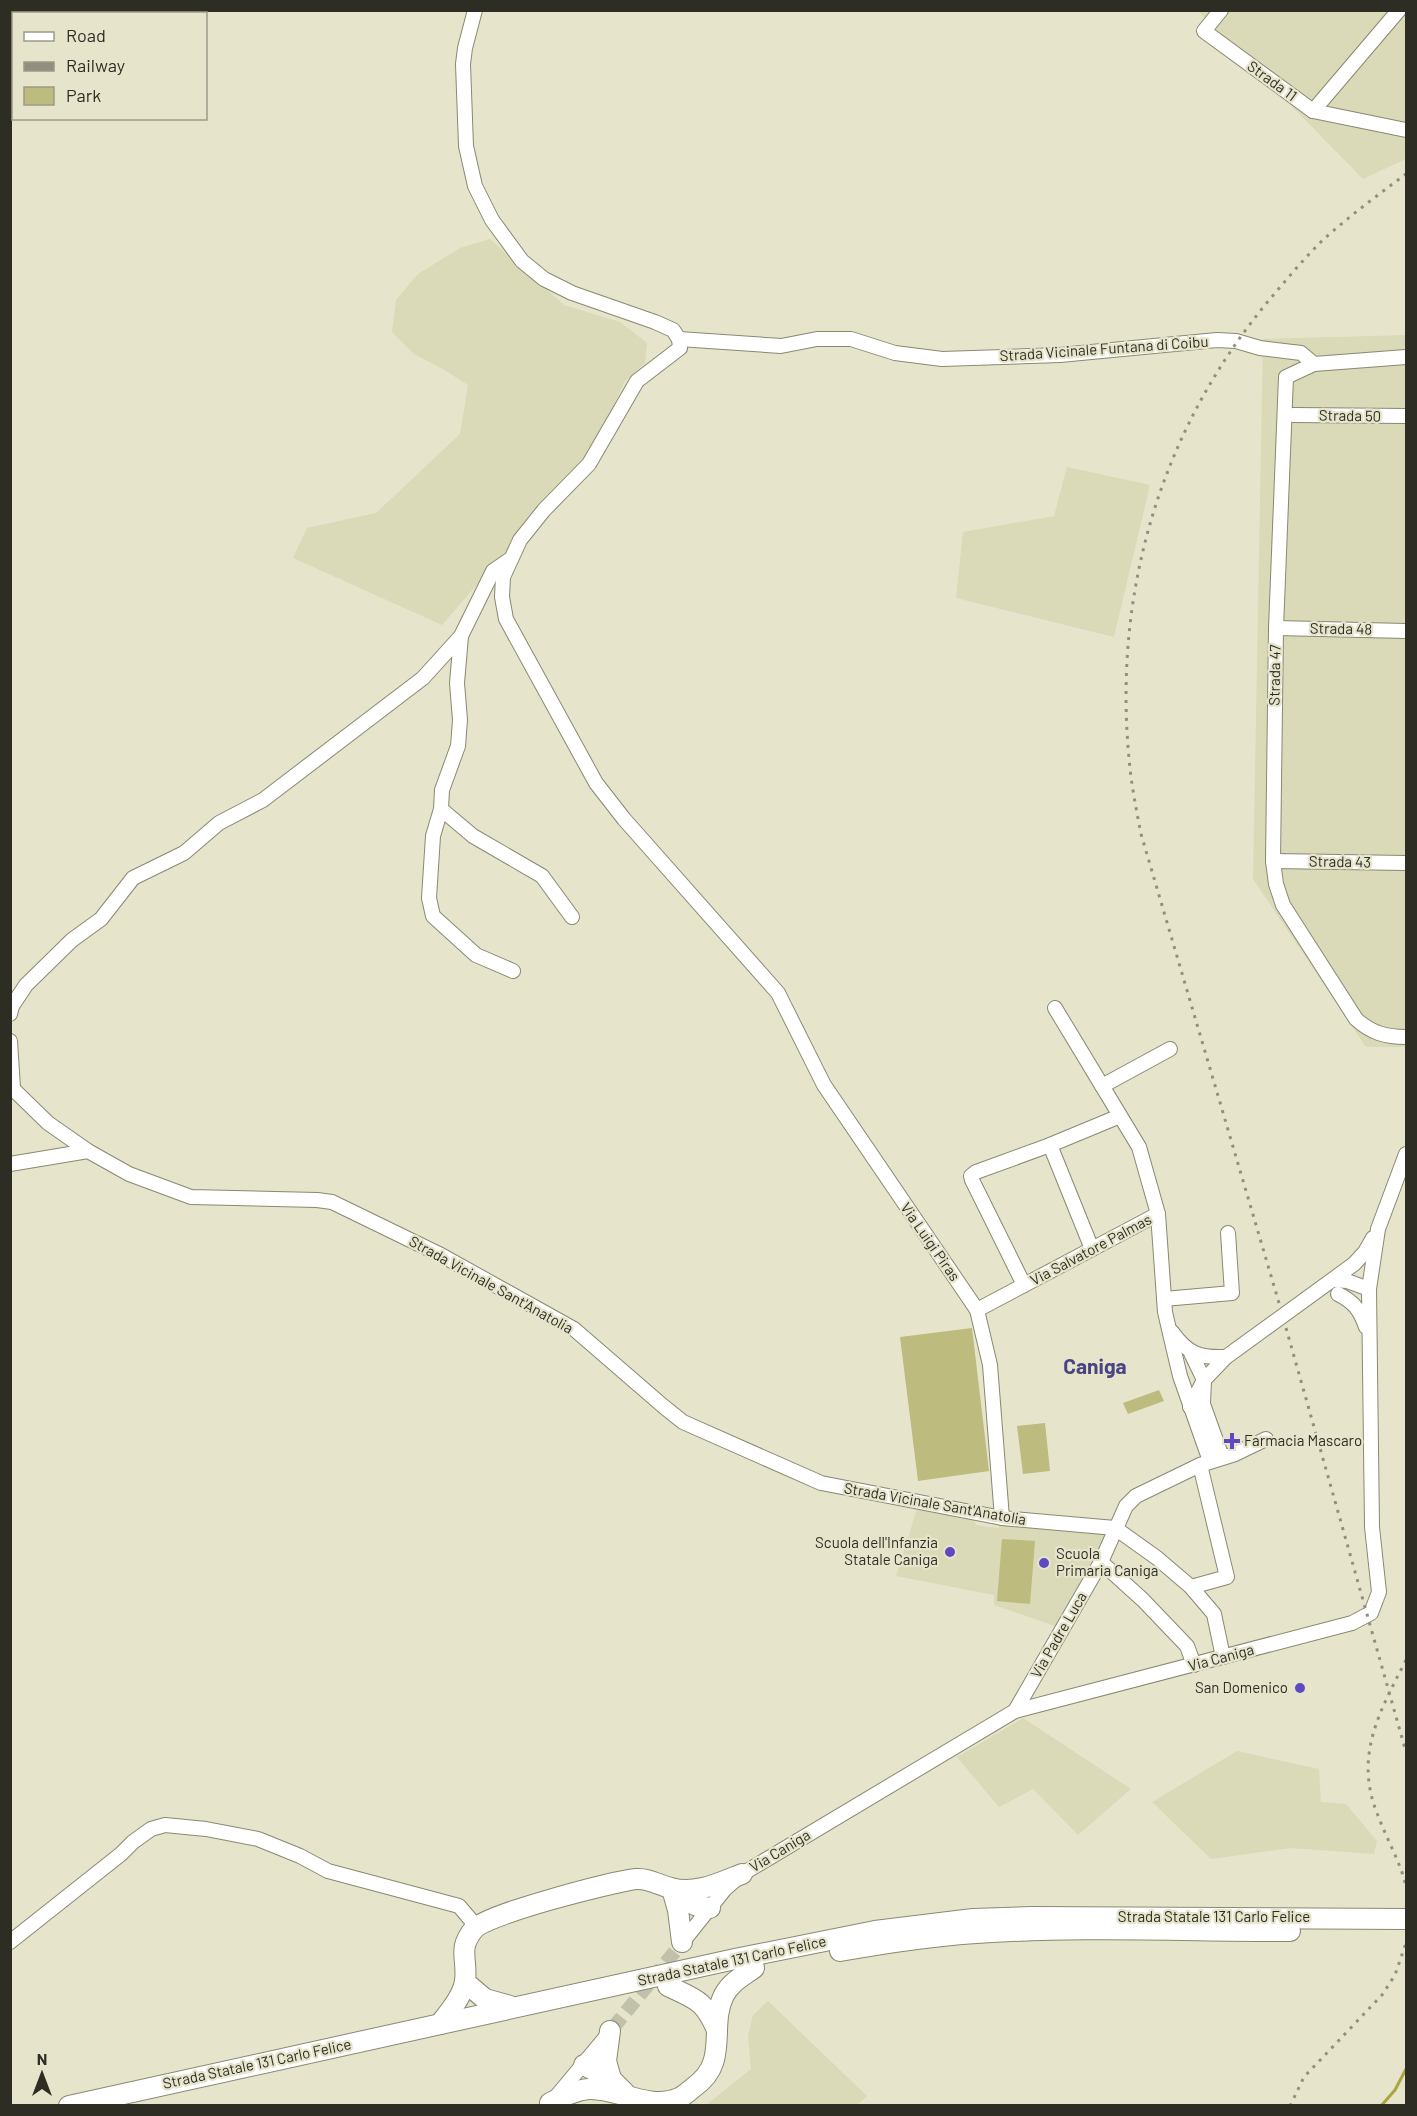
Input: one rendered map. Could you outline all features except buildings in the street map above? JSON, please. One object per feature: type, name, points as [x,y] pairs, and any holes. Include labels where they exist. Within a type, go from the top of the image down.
[{"type":"highway","points":[[677,1891],[706,1888],[742,1874]]},
{"type":"highway","points":[[440,2024],[455,2004],[465,1982],[463,1950],[469,1936],[476,1926],[502,1914],[645,1879],[677,1891],[697,1906],[710,1908]]},
{"type":"highway","points":[[677,1891],[681,1943]]},
{"type":"highway","name":"Strada Statale 131 Carlo Felice","points":[[69,2106],[516,2008],[822,1948],[975,1933],[1129,1924],[1367,1925],[1407,1919]]},
{"type":"highway","name":"Strada Statale 131 Carlo Felice","points":[[1367,1925],[1407,1932]]},
{"type":"highway","name":"Strada Statale 131 Carlo Felice","points":[[128,2106],[754,1968],[822,1948]]},
{"type":"highway","points":[[584,2065],[589,2077],[610,2084],[629,2097],[651,2102],[678,2098],[702,2082],[715,2061],[719,2010],[724,1995],[734,1982],[754,1968]]},
{"type":"highway","points":[[465,1982],[485,1999],[516,2008]]},
{"type":"highway","points":[[668,1986],[700,2001],[709,2012],[718,2033]]},
{"type":"highway","points":[[610,2084],[606,2061],[612,2029]]},
{"type":"highway","points":[[549,2104],[570,2093],[610,2084]]},
{"type":"street","points":[[10,1014],[12,1006],[26,985],[72,940],[101,919],[133,878],[184,853],[219,823],[263,800],[423,678],[461,636],[493,571],[509,560],[520,540],[544,510],[589,464],[637,381],[680,348],[679,339],[673,330],[572,293],[544,279],[522,261],[492,220],[475,186],[466,146],[463,64],[475,10]]},
{"type":"street","name":"Strada 11","points":[[1221,10],[1204,31],[1313,111],[1399,10]]},
{"type":"street","points":[[1313,111],[1407,130]]},
{"type":"street","name":"Strada Vicinale Funtana di Coibu","points":[[679,339],[781,346],[817,339],[851,339],[895,353],[942,358],[1060,356],[1217,340],[1301,353],[1314,364]]},
{"type":"street","name":"Strada 47","points":[[1407,357],[1314,364],[1286,377],[1276,628],[1273,861],[1276,884],[1283,905],[1356,1019],[1366,1029],[1382,1035],[1407,1037]]},
{"type":"street","name":"Strada 50","points":[[1293,415],[1407,416]]},
{"type":"street","name":"Via Luigi Piras","points":[[509,560],[502,587],[506,619],[596,783],[624,819],[778,993],[824,1085],[977,1310],[990,1365],[1002,1518]]},
{"type":"street","name":"Strada 48","points":[[1276,628],[1407,631]]},
{"type":"street","points":[[461,636],[458,746],[442,790],[441,809],[433,836],[429,898],[433,916],[476,955],[513,971]]},
{"type":"street","points":[[441,809],[473,836],[542,876],[572,917]]},
{"type":"street","name":"Strada 43","points":[[1273,861],[1407,863]]},
{"type":"street","points":[[1055,1008],[1138,1147],[1158,1214],[1164,1299],[1169,1328],[1190,1407],[1211,1461]]},
{"type":"street","points":[[10,1041],[12,1087]]},
{"type":"street","points":[[1102,1086],[1170,1049]]},
{"type":"street","name":"Strada Vicinale Sant'Anatolia","points":[[12,1087],[48,1123],[88,1152],[129,1174],[191,1197],[332,1202],[441,1255],[574,1329],[684,1422],[821,1483],[1002,1518],[1115,1528]]},
{"type":"street","points":[[1092,1249],[1050,1145],[1120,1116]]},
{"type":"street","name":"Via Salvatore Palmas","points":[[1024,1285],[971,1176],[976,1172],[1050,1145]]},
{"type":"street","points":[[10,1164],[88,1152]]},
{"type":"street","name":"Via Caniga","points":[[681,1943],[725,1889],[742,1874],[1016,1711],[1352,1623],[1367,1616],[1376,1603],[1379,1592],[1372,1527],[1369,1289],[1378,1229],[1407,1154]]},
{"type":"street","name":"Via Salvatore Palmas","points":[[977,1310],[1158,1214]]},
{"type":"street","points":[[1336,1287],[1365,1252],[1378,1229]]},
{"type":"street","points":[[1164,1299],[1232,1293],[1228,1233]]},
{"type":"street","points":[[1336,1287],[1360,1311],[1370,1340]]},
{"type":"street","points":[[1190,1407],[1204,1380],[1226,1357],[1314,1294],[1336,1287],[1369,1289]]},
{"type":"street","points":[[1169,1328],[1191,1353],[1204,1380],[1203,1404],[1227,1577],[1191,1587]]},
{"type":"street","points":[[1191,1353],[1226,1357]]},
{"type":"street","points":[[1179,1368],[1198,1381],[1204,1380]]},
{"type":"street","name":"Via Padre Luca","points":[[1016,1711],[1101,1562],[1126,1506],[1136,1496],[1211,1461],[1235,1454],[1266,1438]]},
{"type":"street","points":[[1115,1528],[1158,1558],[1191,1587],[1214,1614],[1223,1657]]},
{"type":"street","points":[[1101,1562],[1143,1600],[1187,1646],[1194,1665]]},
{"type":"street","points":[[10,1942],[151,1828],[165,1825],[206,1828],[258,1839],[328,1870],[459,1905],[476,1926]]},
{"type":"street","points":[[549,2104],[612,2029]]},
{"type":"shaded area","points":[[1198,11],[1406,11],[1406,159],[1363,179]]},
{"type":"shaded area","points":[[490,239],[564,305],[620,322],[647,343],[645,363],[625,381],[603,429],[581,464],[442,625],[293,558],[307,528],[376,513],[460,434],[468,385],[414,354],[392,332],[396,300],[418,274],[460,248]]},
{"type":"shaded area","points":[[1406,335],[1406,1047],[1366,1047],[1253,879],[1263,339]]},
{"type":"shaded area","points":[[1067,467],[1150,485],[1114,637],[956,598],[963,532],[1054,516]]},
{"type":"shaded area","points":[[917,1509],[972,1516],[976,1525],[999,1528],[999,1522],[1109,1532],[1055,1626],[994,1605],[994,1595],[896,1576]]},
{"type":"shaded area","points":[[1023,1718],[1131,1789],[1078,1835],[1033,1789],[999,1807],[957,1757]]},
{"type":"shaded area","points":[[1237,1751],[1319,1769],[1321,1802],[1346,1804],[1377,1841],[1374,1854],[1291,1848],[1211,1859],[1152,1802]]},
{"type":"shaded area","points":[[768,2001],[867,2096],[857,2105],[706,2105],[751,2069],[748,2035],[753,2015]]},
{"type":"green space","points":[[972,1328],[989,1471],[918,1481],[900,1337]]},
{"type":"green space","points":[[1159,1390],[1164,1401],[1128,1414],[1123,1403]]},
{"type":"green space","points":[[1045,1423],[1050,1471],[1023,1474],[1017,1426]]},
{"type":"green space","points":[[1002,1539],[1035,1541],[1030,1604],[997,1601]]},
{"type":"waterway","points":[[1381,2106],[1395,2090],[1406,2069]]},
{"type":"tunnel","points":[[613,2028],[681,1944]]},
{"type":"railway","points":[[1279,1303],[1141,834],[1129,758],[1126,695],[1129,634],[1138,573],[1153,514],[1174,457],[1200,402],[1232,349],[1270,299],[1304,260],[1335,229],[1406,174]]},
{"type":"railway","points":[[1286,1328],[1406,1752]]},
{"type":"railway","points":[[1406,1660],[1379,1716],[1369,1753],[1368,1772],[1377,1813],[1406,1886]]},
{"type":"railway","points":[[1290,2106],[1304,2077],[1382,1995],[1395,1975],[1406,1943]]},
{"type":"place","name":"Farmacia Mascaro","points":[[1232,1441]]},
{"type":"place","name":"Scuola dell'Infanzia Statale Caniga","points":[[950,1552]]},
{"type":"place","name":"Scuola Primaria Caniga","points":[[1044,1563]]},
{"type":"place","name":"San Domenico","points":[[1300,1688]]},
{"type":"district","name":"Caniga","points":[[1095,1367]]}]
